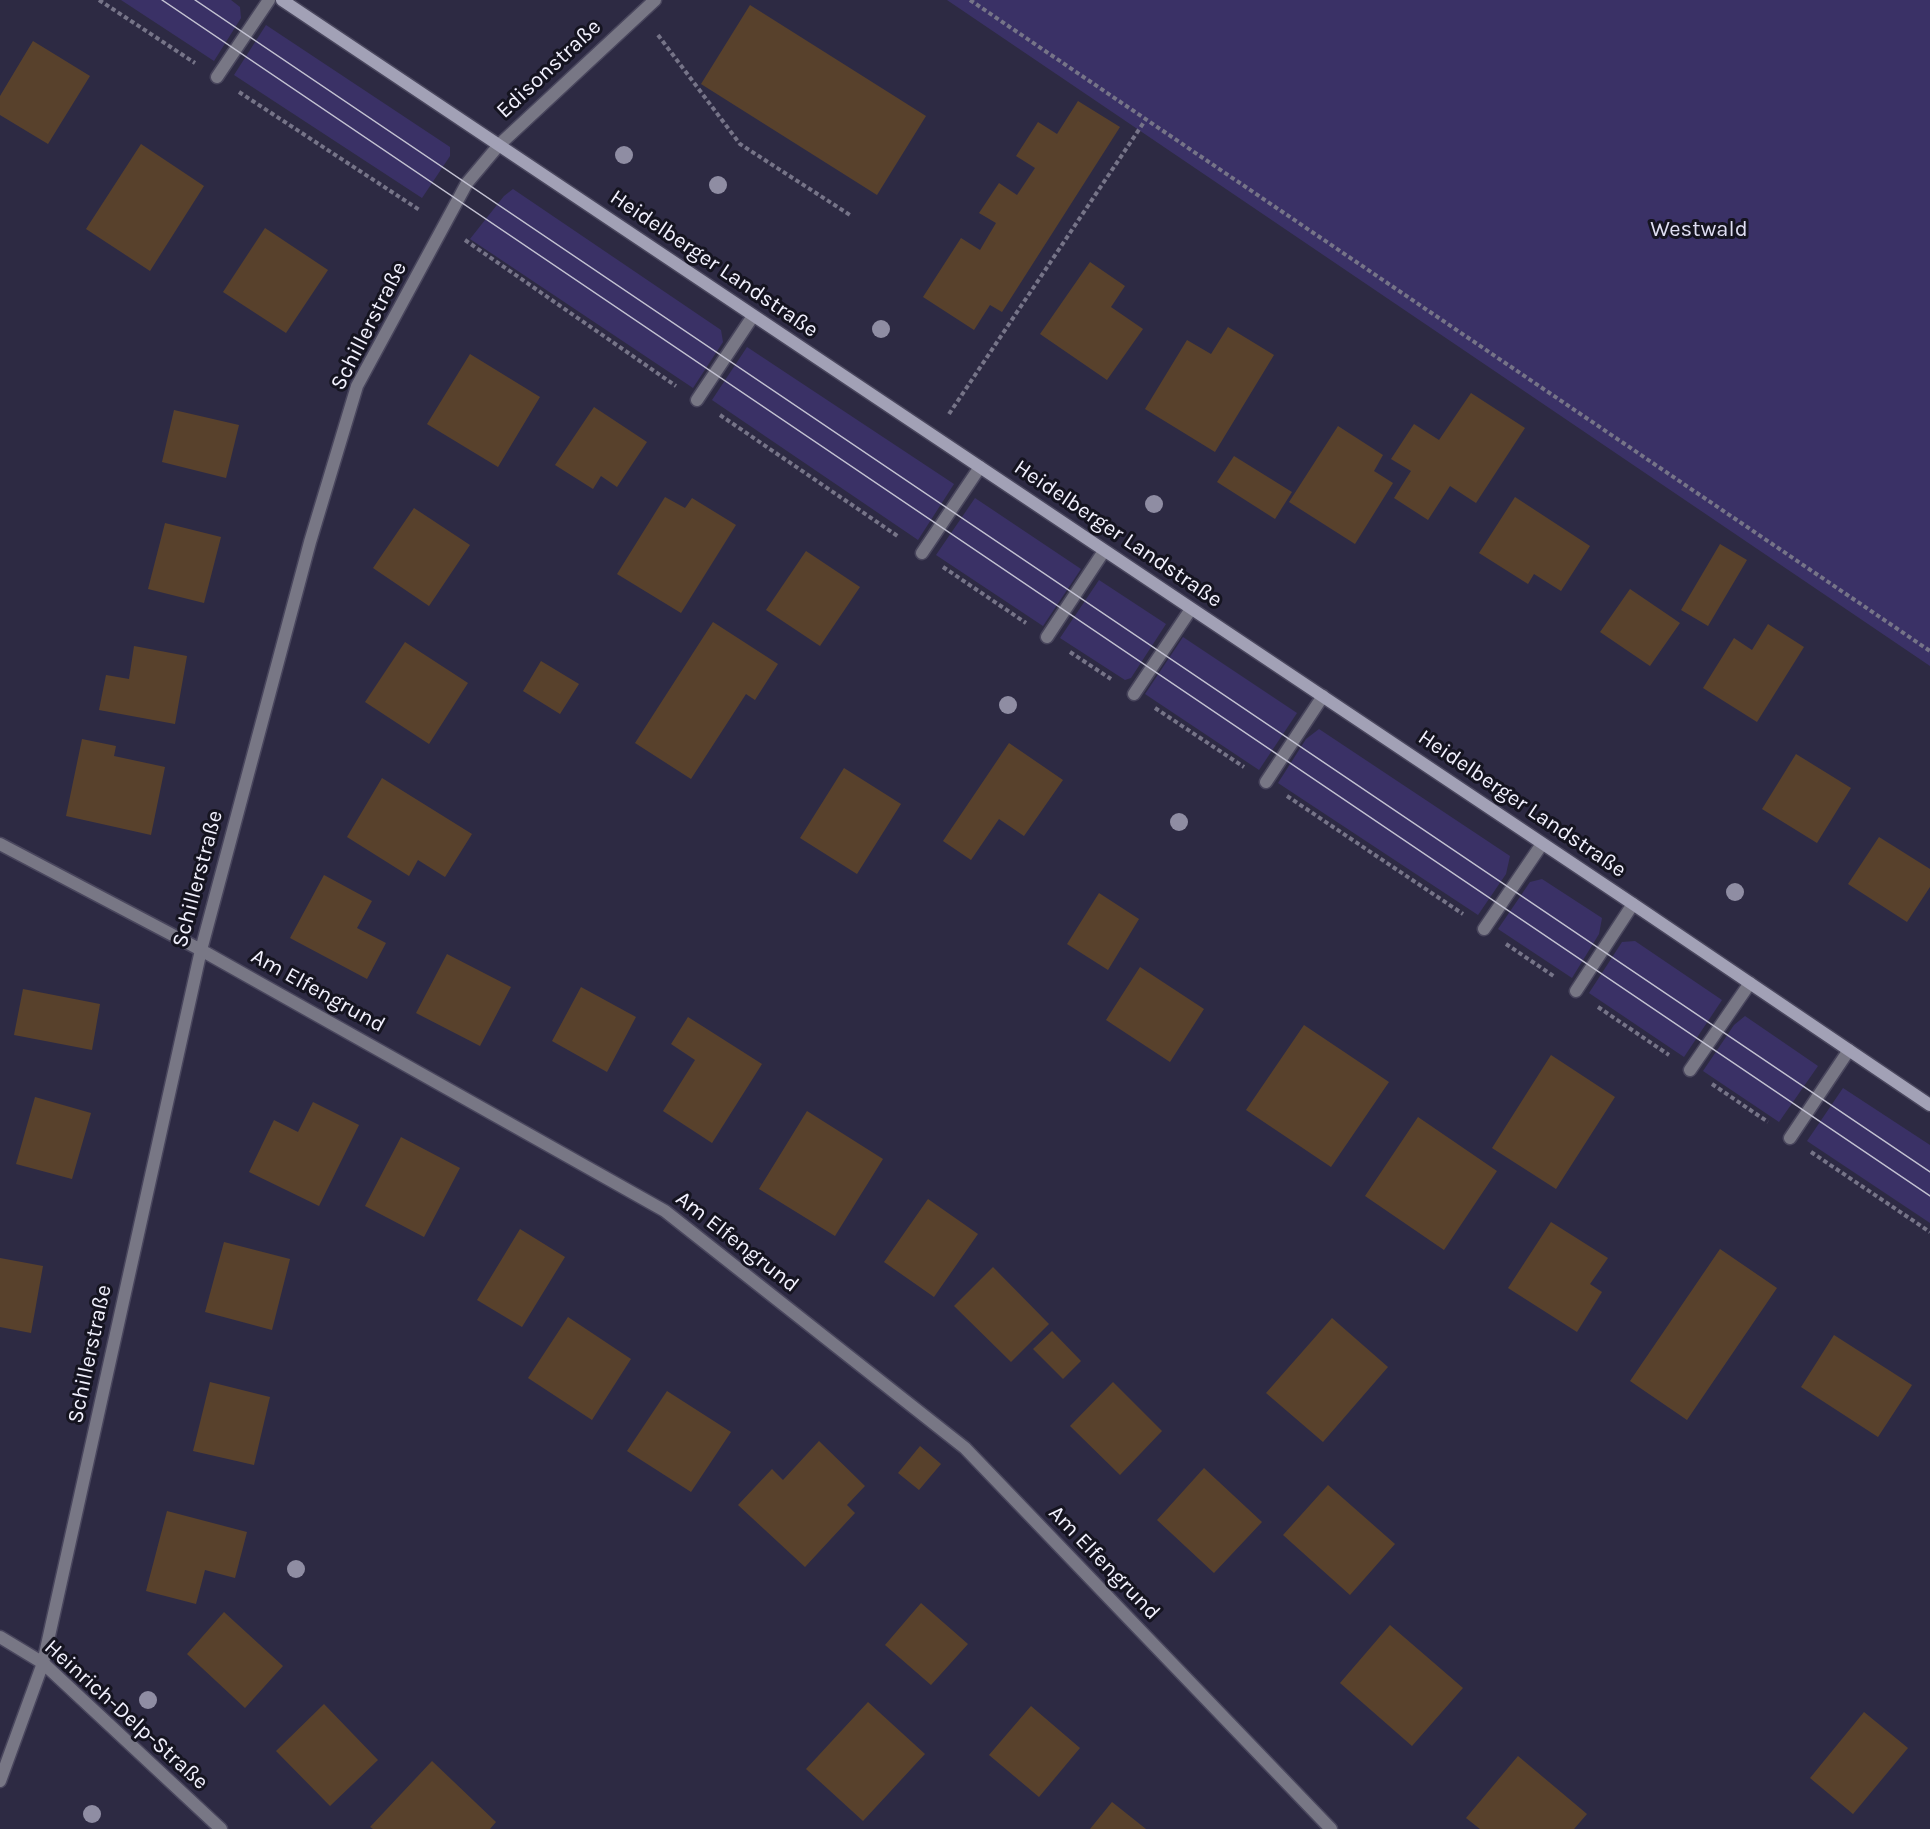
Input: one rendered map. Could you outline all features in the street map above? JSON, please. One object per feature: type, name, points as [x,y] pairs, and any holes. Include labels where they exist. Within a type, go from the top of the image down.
[{"type":"street","points":[[217,77],[269,0]]},
{"type":"street","name":"Heidelberger Landstraße","points":[[282,0],[1930,1105]]},
{"type":"street","name":"Edisonstraße","points":[[499,145],[655,0]]},
{"type":"street","name":"Schillerstraße","points":[[0,1781],[43,1663],[201,950],[310,542],[357,386],[467,183],[499,145]]},
{"type":"street","points":[[697,400],[753,316]]},
{"type":"street","points":[[922,553],[980,467]]},
{"type":"street","points":[[1047,637],[1104,551]]},
{"type":"street","points":[[1134,694],[1191,609]]},
{"type":"street","points":[[1266,782],[1323,696]]},
{"type":"street","name":"Am Elfengrund","points":[[0,844],[201,950],[665,1211],[964,1448],[1331,1829]]},
{"type":"street","points":[[1484,929],[1542,844]]},
{"type":"street","points":[[1576,991],[1633,904]]},
{"type":"street","points":[[1690,1070],[1750,983]]},
{"type":"street","points":[[1790,1138],[1850,1050]]},
{"type":"street","name":"Heinrich-Delp-Straße","points":[[0,1637],[43,1663],[221,1829]]},
{"type":"path","points":[[99,0],[445,227],[922,553],[1266,782],[1930,1232]]},
{"type":"path","points":[[970,0],[1930,651]]},
{"type":"path","points":[[641,13],[740,144],[850,215]]},
{"type":"path","points":[[934,437],[1146,119]]},
{"type":"green space","points":[[121,0],[231,0],[240,7],[241,18],[214,61]]},
{"type":"green space","name":"Westwald","points":[[947,0],[1930,0],[1930,666]]},
{"type":"green space","points":[[266,25],[450,147],[450,156],[422,198],[234,75]]},
{"type":"green space","points":[[513,189],[721,330],[723,342],[693,388],[470,239],[504,196]]},
{"type":"green space","points":[[747,347],[954,484],[918,540],[712,400]]},
{"type":"green space","points":[[975,498],[1081,569],[1043,626],[936,555]]},
{"type":"green space","points":[[1099,580],[1166,624],[1131,678],[1125,680],[1060,638]]},
{"type":"green space","points":[[1183,637],[1297,713],[1259,770],[1145,694]]},
{"type":"green space","points":[[1319,729],[1510,856],[1506,874],[1478,915],[1278,783],[1306,739]]},
{"type":"green space","points":[[1542,879],[1602,918],[1599,934],[1572,978],[1498,929],[1530,882]]},
{"type":"green space","points":[[1635,941],[1722,1000],[1684,1057],[1589,993],[1622,942]]},
{"type":"green space","points":[[1745,1016],[1818,1066],[1779,1122],[1703,1071],[1734,1025]]},
{"type":"green space","points":[[1843,1088],[1930,1145],[1930,1223],[1807,1141]]},
{"type":"building","points":[[750,5],[926,116],[877,195],[701,84]]},
{"type":"building","points":[[33,41],[90,76],[48,144],[0,115],[0,96]]},
{"type":"building","points":[[1078,101],[1120,127],[1002,312],[990,305],[974,330],[923,297],[961,238],[980,250],[996,223],[979,213],[999,183],[1017,195],[1035,168],[1016,156],[1038,122],[1057,134]]},
{"type":"building","points":[[141,144],[204,186],[150,271],[86,229]]},
{"type":"building","points":[[265,228],[328,270],[286,333],[223,292]]},
{"type":"building","points":[[1090,262],[1125,286],[1111,307],[1143,329],[1107,380],[1040,334]]},
{"type":"building","points":[[1228,327],[1274,355],[1215,452],[1145,409],[1187,340],[1211,354]]},
{"type":"building","points":[[470,354],[540,397],[498,467],[427,424]]},
{"type":"building","points":[[1471,393],[1525,428],[1476,503],[1450,486],[1428,520],[1394,498],[1411,471],[1391,459],[1414,424],[1439,440]]},
{"type":"building","points":[[594,407],[647,442],[617,487],[601,476],[593,489],[555,465]]},
{"type":"building","points":[[174,410],[239,425],[226,478],[162,462]]},
{"type":"building","points":[[1338,426],[1383,455],[1374,471],[1393,483],[1355,544],[1289,502]]},
{"type":"building","points":[[1234,456],[1292,492],[1275,519],[1217,482]]},
{"type":"building","points":[[665,497],[685,508],[692,498],[736,525],[681,613],[617,574]]},
{"type":"building","points":[[1515,497],[1590,546],[1561,591],[1534,574],[1528,584],[1479,553]]},
{"type":"building","points":[[414,508],[470,545],[429,606],[373,568]]},
{"type":"building","points":[[165,523],[221,537],[204,603],[148,589]]},
{"type":"building","points":[[1720,544],[1747,560],[1708,626],[1681,610]]},
{"type":"building","points":[[806,551],[860,587],[820,646],[766,610]]},
{"type":"building","points":[[1630,589],[1680,623],[1650,666],[1600,632]]},
{"type":"building","points":[[713,622],[778,664],[755,700],[746,694],[691,779],[635,743]]},
{"type":"building","points":[[1768,624],[1804,647],[1757,722],[1703,688],[1734,638],[1752,650]]},
{"type":"building","points":[[405,642],[468,683],[429,744],[365,702]]},
{"type":"building","points":[[134,646],[187,656],[175,724],[99,710],[106,675],[129,679]]},
{"type":"building","points":[[541,661],[579,684],[560,714],[523,691]]},
{"type":"building","points":[[82,739],[116,746],[114,756],[165,767],[151,835],[66,816]]},
{"type":"building","points":[[1009,743],[1063,780],[1024,836],[999,819],[971,860],[943,841]]},
{"type":"building","points":[[1796,754],[1851,788],[1817,843],[1762,809]]},
{"type":"building","points":[[844,768],[901,804],[857,874],[800,838]]},
{"type":"building","points":[[382,778],[472,834],[445,877],[418,860],[409,876],[347,837]]},
{"type":"building","points":[[1879,837],[1930,869],[1930,887],[1907,922],[1848,884]]},
{"type":"building","points":[[324,875],[372,901],[357,928],[386,943],[367,979],[290,938]]},
{"type":"building","points":[[1099,893],[1139,919],[1108,970],[1067,944]]},
{"type":"building","points":[[447,954],[511,987],[480,1046],[416,1013]]},
{"type":"building","points":[[1140,967],[1204,1009],[1170,1062],[1106,1020]]},
{"type":"building","points":[[581,987],[636,1017],[607,1072],[552,1041]]},
{"type":"building","points":[[23,989],[100,1004],[92,1050],[14,1035]]},
{"type":"building","points":[[688,1017],[762,1064],[712,1143],[663,1111],[695,1060],[671,1044]]},
{"type":"building","points":[[1304,1025],[1389,1082],[1331,1167],[1246,1110]]},
{"type":"building","points":[[1551,1055],[1615,1097],[1556,1189],[1492,1148]]},
{"type":"building","points":[[35,1097],[91,1113],[72,1179],[16,1164]]},
{"type":"building","points":[[313,1102],[359,1125],[319,1206],[249,1172],[274,1120],[298,1132]]},
{"type":"building","points":[[807,1111],[883,1159],[835,1236],[759,1189]]},
{"type":"building","points":[[1418,1117],[1497,1171],[1444,1250],[1365,1196]]},
{"type":"building","points":[[401,1137],[460,1168],[424,1237],[365,1206]]},
{"type":"building","points":[[928,1199],[978,1234],[934,1297],[884,1262]]},
{"type":"building","points":[[1551,1222],[1608,1258],[1590,1284],[1602,1292],[1577,1332],[1508,1288]]},
{"type":"building","points":[[520,1229],[565,1257],[522,1327],[477,1300]]},
{"type":"building","points":[[224,1242],[290,1259],[272,1330],[205,1312]]},
{"type":"building","points":[[1720,1249],[1777,1288],[1687,1420],[1630,1381]]},
{"type":"building","points":[[0,1258],[43,1266],[31,1333],[0,1327]]},
{"type":"building","points":[[993,1267],[1049,1324],[1011,1362],[954,1306]]},
{"type":"building","points":[[568,1317],[631,1359],[592,1420],[528,1378]]},
{"type":"building","points":[[1332,1318],[1388,1367],[1323,1442],[1266,1393]]},
{"type":"building","points":[[1052,1331],[1081,1361],[1063,1379],[1033,1349]]},
{"type":"building","points":[[1834,1335],[1912,1385],[1878,1437],[1801,1387]]},
{"type":"building","points":[[210,1382],[270,1397],[254,1465],[193,1451]]},
{"type":"building","points":[[1113,1382],[1162,1431],[1120,1475],[1070,1426]]},
{"type":"building","points":[[667,1391],[731,1432],[691,1492],[627,1451]]},
{"type":"building","points":[[819,1441],[865,1486],[847,1505],[855,1513],[805,1567],[738,1505],[772,1469],[783,1480]]},
{"type":"building","points":[[920,1446],[941,1464],[919,1490],[898,1473]]},
{"type":"building","points":[[1204,1468],[1262,1522],[1214,1573],[1157,1520]]},
{"type":"building","points":[[1328,1485],[1395,1544],[1350,1595],[1283,1535]]},
{"type":"building","points":[[167,1511],[247,1532],[235,1578],[205,1570],[196,1604],[146,1591]]},
{"type":"building","points":[[921,1603],[968,1644],[931,1685],[885,1645]]},
{"type":"building","points":[[224,1612],[283,1666],[245,1708],[187,1654]]},
{"type":"building","points":[[1390,1625],[1463,1688],[1412,1746],[1340,1683]]},
{"type":"building","points":[[868,1702],[925,1754],[863,1821],[806,1769]]},
{"type":"building","points":[[324,1704],[378,1760],[330,1806],[276,1751]]},
{"type":"building","points":[[1031,1706],[1080,1748],[1039,1797],[989,1755]]},
{"type":"building","points":[[1864,1712],[1908,1748],[1853,1814],[1810,1778]]},
{"type":"building","points":[[1518,1756],[1587,1814],[1574,1829],[1480,1829],[1466,1818]]},
{"type":"building","points":[[432,1761],[496,1822],[490,1829],[373,1829],[370,1827]]},
{"type":"building","points":[[1112,1802],[1146,1829],[1090,1829]]},
{"type":"tram line","points":[[162,0],[1930,1196]]},
{"type":"tram line","points":[[195,0],[1930,1172]]}]
